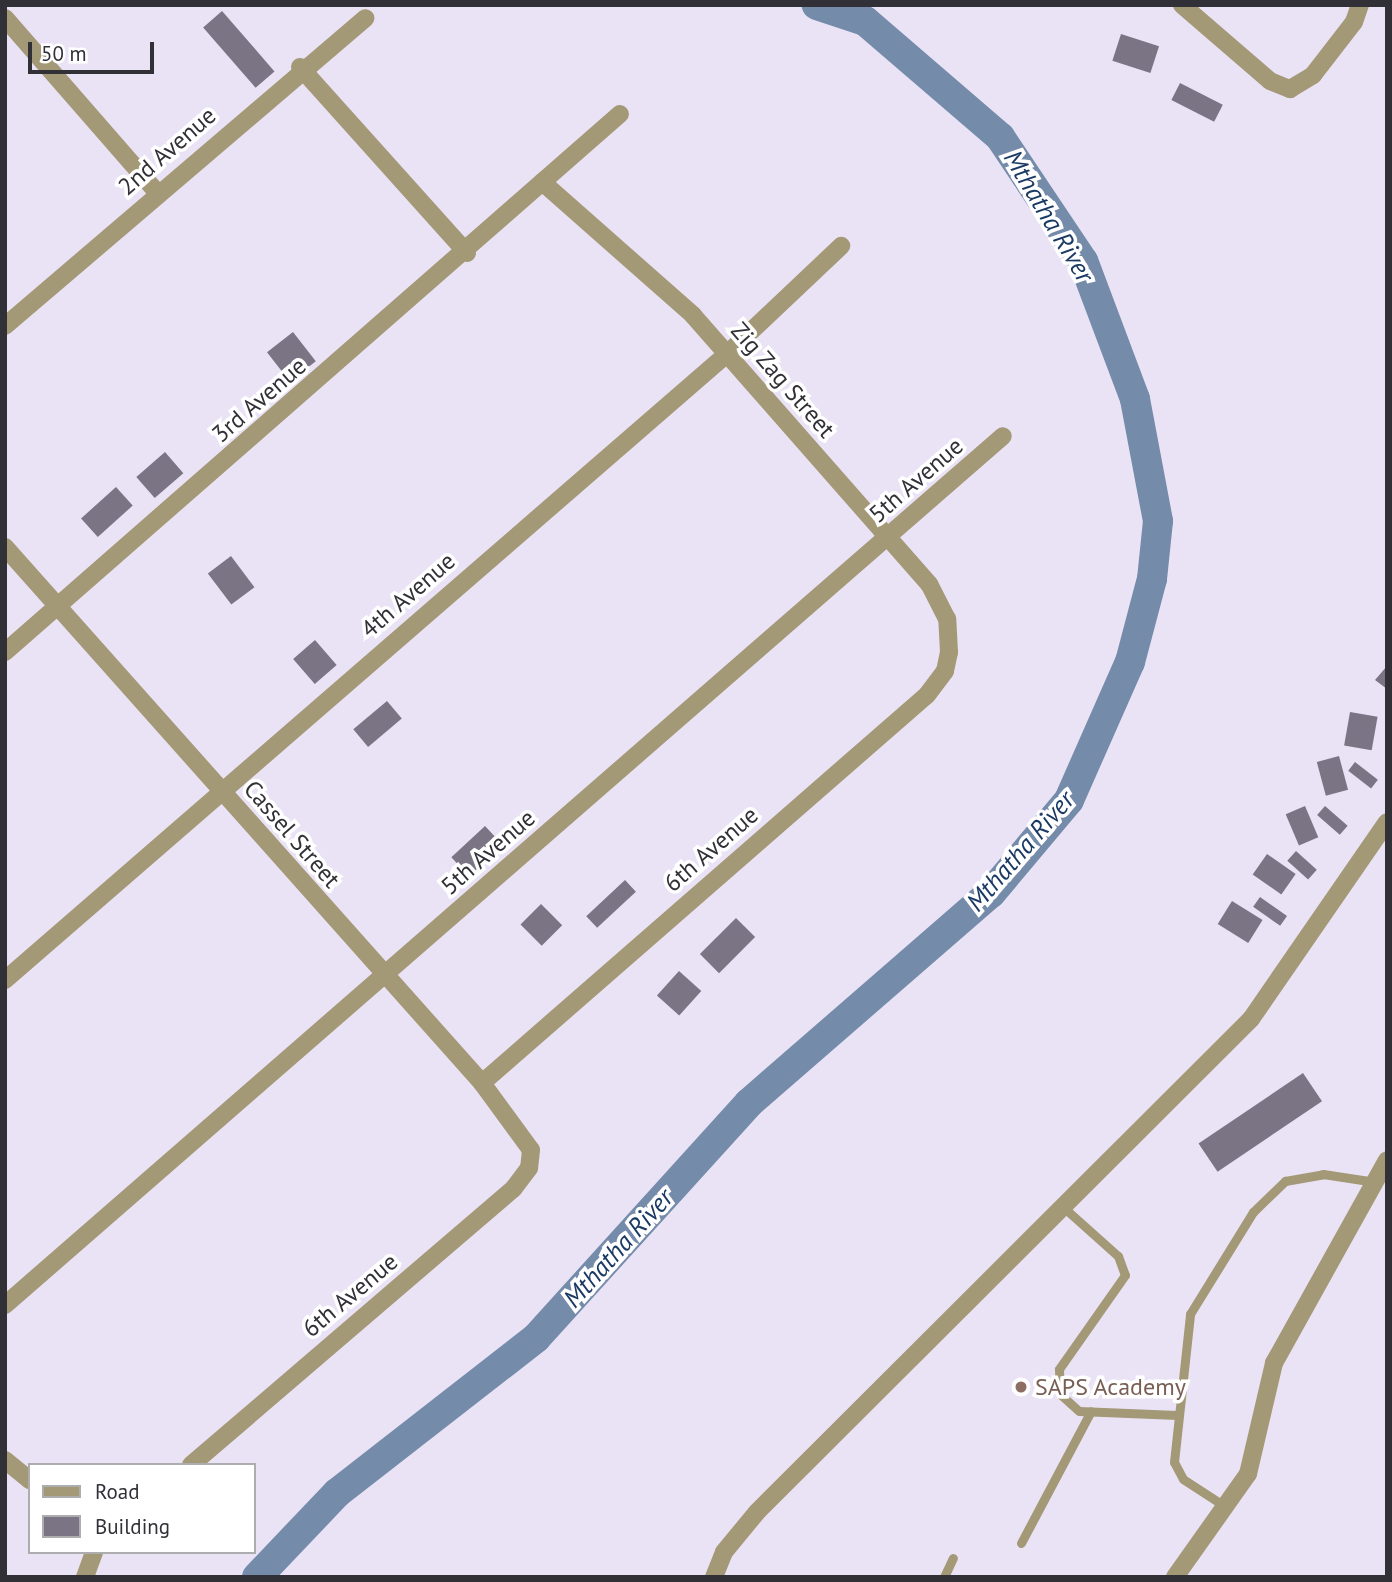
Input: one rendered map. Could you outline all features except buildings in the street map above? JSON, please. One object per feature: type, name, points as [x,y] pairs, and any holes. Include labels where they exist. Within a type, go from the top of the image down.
[{"type":"street","points":[[1182,5],[1270,81],[1290,89],[1313,75],[1354,22],[1360,5]]},
{"type":"street","points":[[5,18],[157,192]]},
{"type":"street","name":"2nd Avenue","points":[[5,326],[300,67],[365,18]]},
{"type":"street","points":[[300,67],[467,253]]},
{"type":"street","name":"3rd Avenue","points":[[5,652],[467,253],[542,182],[620,114]]},
{"type":"street","name":"Zig Zag Street","points":[[542,182],[659,280],[727,354],[936,594],[950,639]]},
{"type":"street","name":"4th Avenue","points":[[5,980],[221,788],[727,354],[841,246]]},
{"type":"street","name":"5th Avenue","points":[[5,1305],[1003,436]]},
{"type":"street","name":"Cassel Street","points":[[5,547],[221,788],[382,976],[482,1083],[524,1132],[532,1157]]},
{"type":"street","name":"6th Avenue","points":[[482,1083],[926,695],[945,671],[950,639]]},
{"type":"street","points":[[714,1577],[743,1526],[1265,1002],[1387,822]]},
{"type":"street","name":"6th Avenue","points":[[193,1463],[513,1189],[532,1157]]},
{"type":"street","points":[[1175,1577],[1226,1507],[1255,1454],[1273,1363],[1387,1160]]},
{"type":"street","points":[[5,1460],[28,1478]]},
{"type":"street","points":[[85,1577],[93,1554]]},
{"type":"lane","points":[[1226,1507],[1176,1472],[1177,1415],[1190,1314],[1253,1212],[1292,1176],[1375,1182]]},
{"type":"lane","points":[[1062,1206],[1124,1268],[1122,1283],[1055,1380],[1068,1402],[1091,1411],[1177,1415]]},
{"type":"lane","points":[[1021,1543],[1091,1411]]},
{"type":"lane","points":[[944,1577],[953,1558]]},
{"type":"waterway","name":"Mthatha River","points":[[257,1577],[337,1493],[536,1338],[749,1103],[991,893],[1069,800],[1130,662],[1152,579],[1158,521],[1135,399],[1083,261],[1000,137],[865,21],[817,5]]},
{"type":"place","name":"SAPS Academy","points":[[1021,1387]]}]
